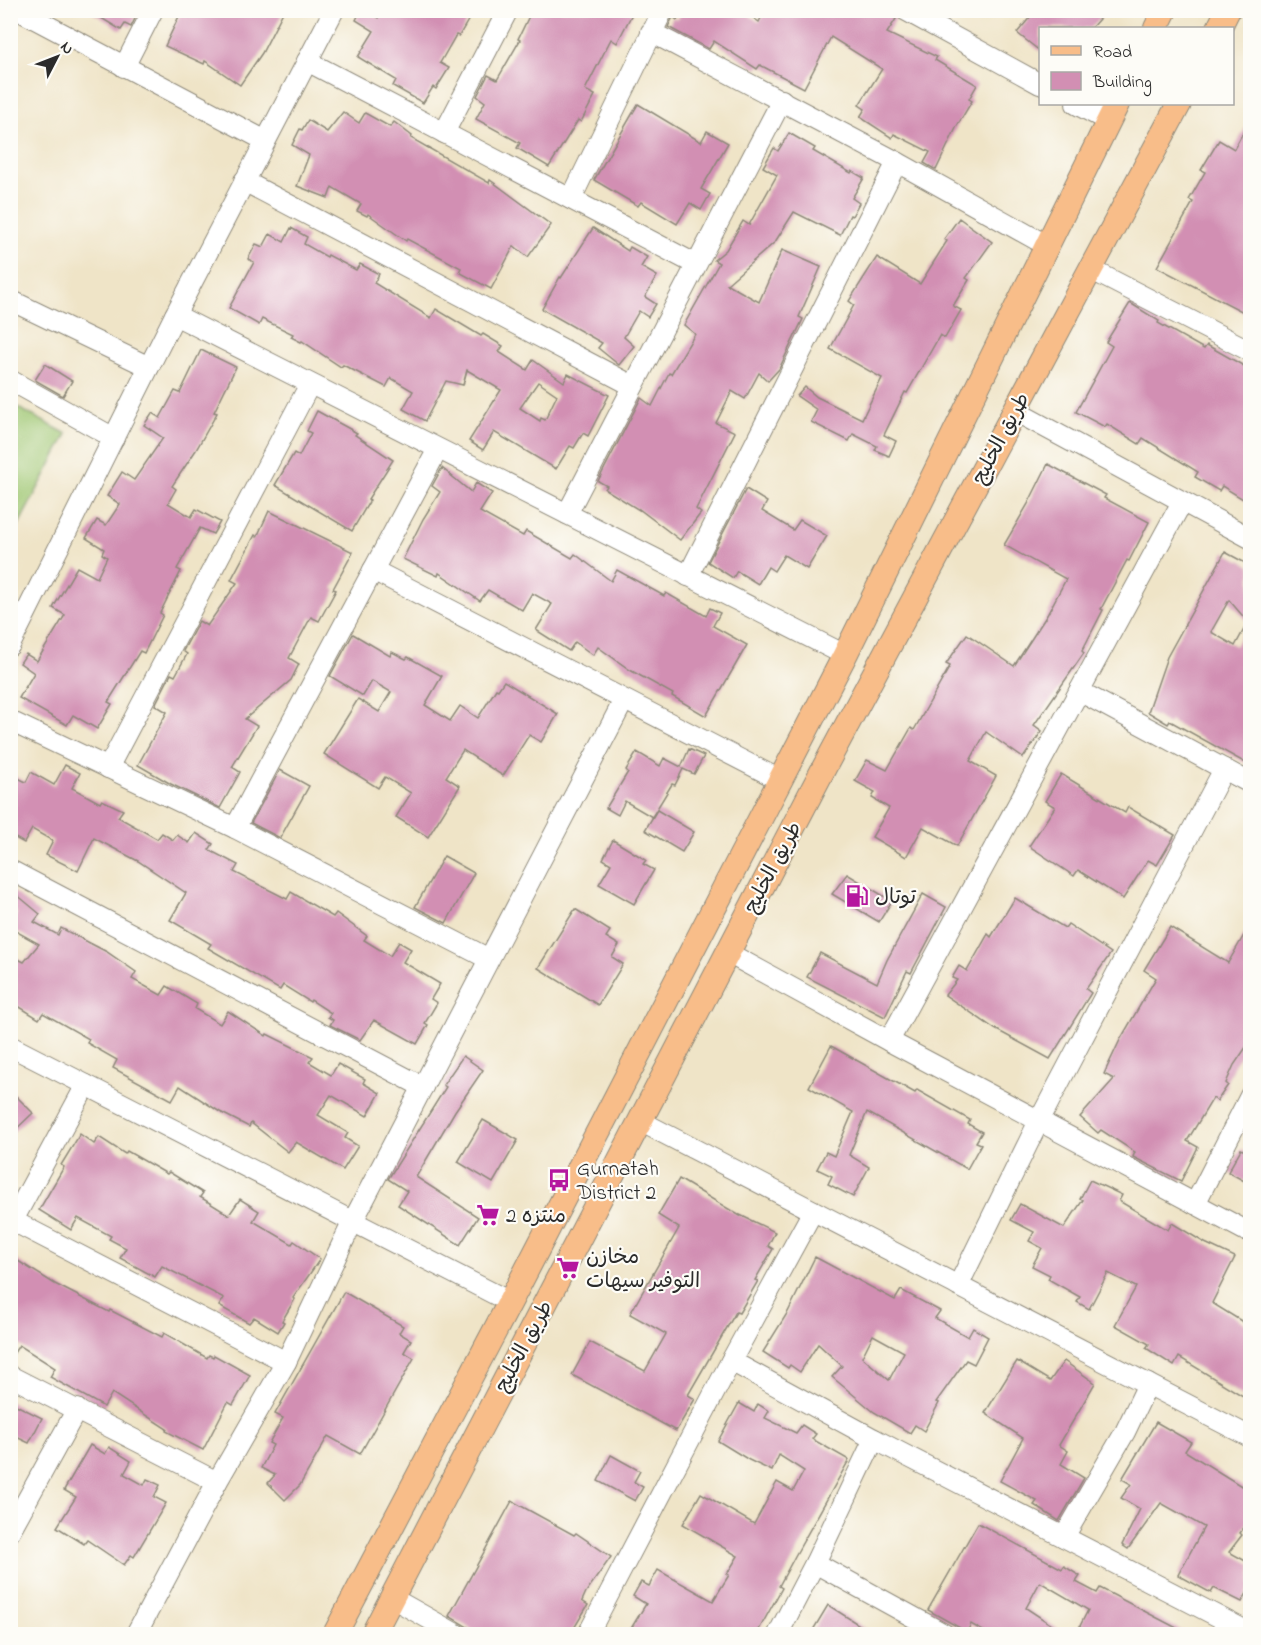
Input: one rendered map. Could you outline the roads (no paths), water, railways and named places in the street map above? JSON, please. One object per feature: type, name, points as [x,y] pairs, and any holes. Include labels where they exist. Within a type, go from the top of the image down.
[{"type":"main road","points":[[1156,27],[1165,10]]},
{"type":"main road","points":[[1220,27],[1228,10]]},
{"type":"main road","name":"طريق الخليج","points":[[373,1635],[728,953],[1178,105]]},
{"type":"main road","name":"طريق الخليج","points":[[335,1635],[845,655],[1113,112]]},
{"type":"street","points":[[18,10],[264,140]]},
{"type":"street","points":[[124,67],[153,10]]},
{"type":"street","points":[[10,645],[264,140],[334,10]]},
{"type":"street","points":[[444,133],[508,10]]},
{"type":"street","points":[[571,200],[663,10]]},
{"type":"street","points":[[905,10],[1039,83]]},
{"type":"street","points":[[651,32],[897,162],[1046,245]]},
{"type":"street","points":[[307,61],[695,264]]},
{"type":"street","points":[[567,514],[782,100]]},
{"type":"street","points":[[1081,105],[1113,112]]},
{"type":"street","points":[[688,576],[897,162]]},
{"type":"street","points":[[244,181],[633,386]]},
{"type":"street","points":[[1090,269],[1251,351]]},
{"type":"street","points":[[10,300],[149,367]]},
{"type":"street","points":[[175,315],[845,655]]},
{"type":"street","points":[[10,380],[114,438]]},
{"type":"street","points":[[108,768],[310,384]]},
{"type":"street","points":[[1015,411],[1251,538]]},
{"type":"street","points":[[235,828],[438,449]]},
{"type":"street","points":[[888,1041],[1182,502]]},
{"type":"street","points":[[373,570],[780,780]]},
{"type":"street","points":[[1079,691],[1251,783]]},
{"type":"street","points":[[136,1635],[217,1482],[286,1362],[353,1221],[624,700]]},
{"type":"street","points":[[10,721],[235,828],[489,959]]},
{"type":"street","points":[[958,1286],[1039,1121],[1224,769]]},
{"type":"street","points":[[10,870],[423,1087]]},
{"type":"street","points":[[728,953],[888,1041],[1251,1233]]},
{"type":"street","points":[[10,1046],[510,1302]]},
{"type":"street","points":[[86,1085],[12,1224],[286,1362]]},
{"type":"street","points":[[1196,1204],[1251,1096]]},
{"type":"street","points":[[640,1121],[1251,1437]]},
{"type":"street","points":[[588,1635],[731,1360],[813,1211]]},
{"type":"street","points":[[731,1360],[874,1439],[1251,1633]]},
{"type":"street","points":[[10,1376],[217,1482]]},
{"type":"street","points":[[1064,1537],[1125,1432],[1148,1384]]},
{"type":"street","points":[[10,1531],[77,1409]]},
{"type":"street","points":[[778,1635],[874,1439]]},
{"type":"street","points":[[815,1563],[944,1635]]},
{"type":"street","points":[[392,1598],[456,1635]]},
{"type":"place","name":"توتال","points":[[857,896]]},
{"type":"place","name":"Gurnatah District 2","points":[[559,1180]]},
{"type":"place","name":"منتزه 2","points":[[488,1215]]},
{"type":"place","name":"مخازن التوفير سيهات","points":[[568,1268]]}]
